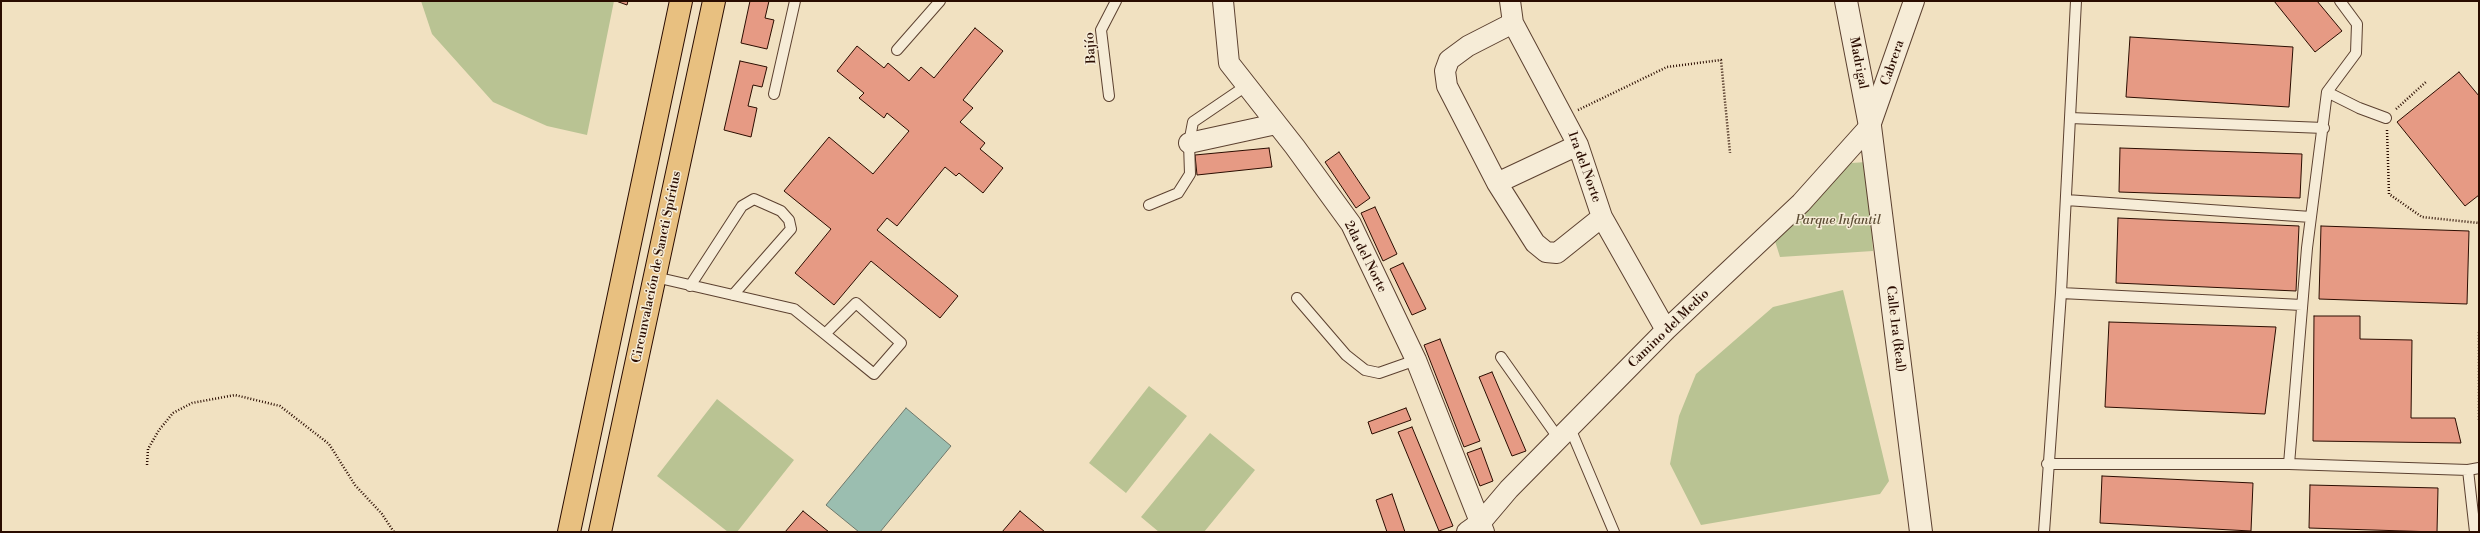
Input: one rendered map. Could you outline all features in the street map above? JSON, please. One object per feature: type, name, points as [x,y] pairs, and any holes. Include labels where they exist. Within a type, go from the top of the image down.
[{"type":"highway","points":[[569,532],[681,1]]},
{"type":"highway","name":"Circunvalación de Sancti Spíritus","points":[[600,532],[656,277],[714,1]]},
{"type":"highway","points":[[624,272],[656,277]]},
{"type":"street","name":"2da del Norte","points":[[1223,1],[1229,63],[1351,224],[1416,360],[1477,529]]},
{"type":"street","name":"1ra del Norte","points":[[1510,1],[1512,23],[1578,145],[1602,217],[1666,330]]},
{"type":"street","name":"Madrigal","points":[[1846,1],[1870,126]]},
{"type":"street","name":"Cabrera","points":[[1870,126],[1914,1]]},
{"type":"street","points":[[1512,23],[1468,46],[1449,60],[1445,71],[1447,86],[1497,183],[1535,243],[1546,252],[1557,253],[1602,217]]},
{"type":"street","points":[[1189,143],[1276,124]]},
{"type":"street","name":"Camino del Medio","points":[[1477,529],[1564,433],[1666,330],[1801,203],[1870,126]]},
{"type":"street","name":"Calle 1ra (Real)","points":[[1870,126],[1921,532]]},
{"type":"street","points":[[1497,183],[1578,145]]},
{"type":"lane","points":[[774,94],[795,1]]},
{"type":"lane","points":[[898,50],[940,1]]},
{"type":"lane","name":"Bajío","points":[[1110,96],[1101,30],[1116,1]]},
{"type":"lane","points":[[2044,532],[2047,464],[2061,293],[2076,1]]},
{"type":"lane","points":[[2289,464],[2311,217],[2328,92],[2356,53],[2357,24],[2340,1]]},
{"type":"lane","points":[[1149,205],[1178,193],[1190,174],[1189,143],[1193,122],[1246,86]]},
{"type":"lane","points":[[2328,92],[2359,108],[2386,118]]},
{"type":"lane","points":[[2070,118],[2324,128]]},
{"type":"lane","points":[[690,286],[742,206],[754,199],[781,211],[789,220],[791,229],[733,295]]},
{"type":"lane","points":[[2066,200],[2311,217]]},
{"type":"lane","points":[[656,277],[794,309],[874,374],[901,343],[856,303],[825,334]]},
{"type":"lane","points":[[2061,293],[2302,305]]},
{"type":"lane","points":[[1297,298],[1346,356],[1365,370],[1379,373],[1416,360]]},
{"type":"lane","points":[[1501,357],[1564,433],[1614,532]]},
{"type":"lane","points":[[2047,464],[2289,464],[2468,470],[2479,468]]},
{"type":"lane","points":[[2468,470],[2476,532]]},
{"type":"path","points":[[1563,117],[1667,67],[1721,60],[1730,152]]},
{"type":"path","points":[[2426,82],[2386,118],[2389,194],[2422,217],[2479,223]]},
{"type":"path","points":[[2479,332],[2479,421]]},
{"type":"path","points":[[147,465],[148,449],[160,430],[173,413],[192,403],[235,395],[280,406],[329,444],[355,485],[382,514],[394,532]]},
{"type":"green space","points":[[421,1],[614,1],[587,135],[547,126],[493,102],[432,34]]},
{"type":"green space","name":"Parque Infantil","points":[[1867,162],[1873,251],[1780,257],[1774,238],[1851,163]]},
{"type":"green space","points":[[1843,290],[1889,481],[1880,494],[1701,525],[1670,464],[1679,416],[1696,374],[1773,307]]},
{"type":"green space","points":[[1149,386],[1187,416],[1126,493],[1089,463]]},
{"type":"green space","points":[[717,399],[794,460],[737,532],[728,532],[657,476]]},
{"type":"green space","points":[[1210,433],[1255,470],[1204,532],[1159,532],[1141,517]]},
{"type":"shaded area","points":[[906,408],[951,446],[880,532],[859,532],[826,505]]},
{"type":"building","points":[[616,1],[628,1],[627,5]]},
{"type":"building","points":[[750,1],[769,1],[765,18],[774,20],[767,49],[741,43]]},
{"type":"building","points":[[2274,1],[2317,1],[2342,31],[2315,52]]},
{"type":"building","points":[[975,28],[1003,51],[963,100],[973,108],[960,122],[985,143],[980,149],[1003,168],[983,193],[959,173],[956,176],[945,167],[897,226],[887,218],[877,230],[958,296],[940,318],[871,261],[834,305],[795,273],[831,229],[784,191],[829,137],[873,174],[909,131],[887,113],[884,118],[859,98],[864,93],[837,71],[857,46],[884,68],[888,63],[909,81],[921,67],[934,78]]},
{"type":"building","points":[[2130,37],[2293,47],[2289,107],[2126,97]]},
{"type":"building","points":[[740,61],[767,67],[762,87],[753,85],[748,106],[757,108],[751,137],[724,130]]},
{"type":"building","points":[[2459,72],[2479,96],[2479,195],[2465,206],[2397,122]]},
{"type":"building","points":[[1269,148],[1272,167],[1197,175],[1195,155]]},
{"type":"building","points":[[2120,148],[2302,154],[2300,198],[2119,192]]},
{"type":"building","points":[[1339,152],[1370,198],[1356,208],[1325,162]]},
{"type":"building","points":[[1375,207],[1397,254],[1383,261],[1361,213]]},
{"type":"building","points":[[2118,218],[2299,226],[2296,291],[2116,283]]},
{"type":"building","points":[[2321,226],[2469,231],[2467,304],[2319,299]]},
{"type":"building","points":[[1403,263],[1426,309],[1412,315],[1390,269]]},
{"type":"building","points":[[2314,316],[2360,316],[2360,339],[2412,340],[2411,418],[2455,418],[2461,443],[2313,441]]},
{"type":"building","points":[[2109,322],[2276,327],[2265,414],[2105,407]]},
{"type":"building","points":[[1440,339],[1480,441],[1464,447],[1424,345]]},
{"type":"building","points":[[1492,372],[1526,451],[1512,456],[1479,377]]},
{"type":"building","points":[[1406,408],[1411,420],[1372,434],[1368,422]]},
{"type":"building","points":[[1412,427],[1453,526],[1439,531],[1398,432]]},
{"type":"building","points":[[1481,448],[1493,481],[1480,486],[1467,453]]},
{"type":"building","points":[[2102,476],[2253,483],[2251,531],[2100,523]]},
{"type":"building","points":[[2310,485],[2438,488],[2437,532],[2309,528]]},
{"type":"building","points":[[1392,494],[1405,532],[1387,532],[1376,500]]},
{"type":"building","points":[[803,511],[829,532],[785,532]]},
{"type":"building","points":[[1020,511],[1045,532],[1002,532]]}]
